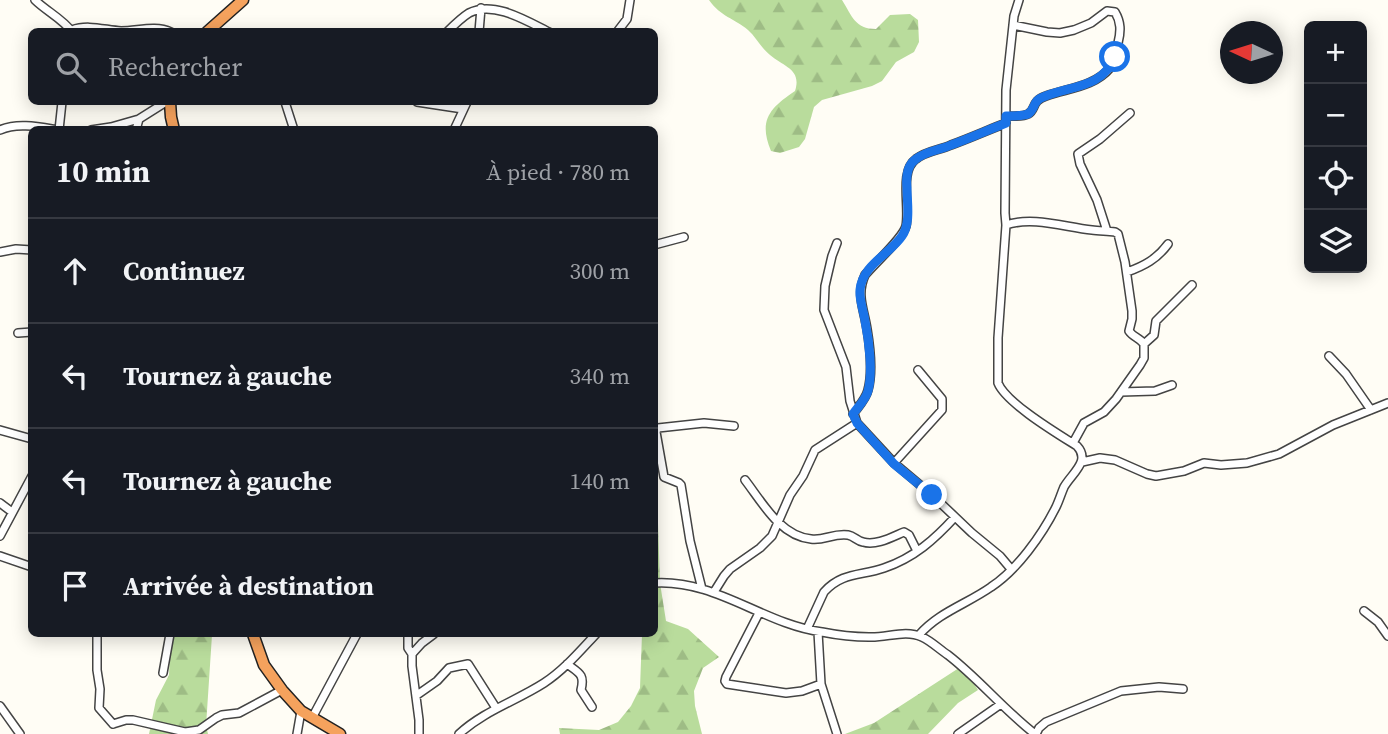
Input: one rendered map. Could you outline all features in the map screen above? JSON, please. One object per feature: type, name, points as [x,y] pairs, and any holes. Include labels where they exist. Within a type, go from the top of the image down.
[{"type":"highway","points":[[211,28],[243,0]]},
{"type":"highway","points":[[169,105],[173,126]]},
{"type":"highway","points":[[254,637],[264,665],[282,690],[301,711],[340,734]]},
{"type":"street","points":[[35,0],[68,28]]},
{"type":"street","points":[[620,28],[627,19],[630,0]]},
{"type":"street","points":[[919,635],[929,624],[992,587],[1011,569],[1035,541],[1055,509],[1065,485],[1082,462],[1083,452],[1008,396],[999,383],[1006,225],[1007,81],[1013,25],[1019,0]]},
{"type":"street","points":[[478,28],[481,8]]},
{"type":"street","points":[[452,28],[470,12],[481,8],[496,8],[540,28]]},
{"type":"street","points":[[853,414],[869,389],[867,331],[859,293],[861,283],[865,275],[904,234],[908,211],[906,183],[910,165],[916,158],[1031,112],[1036,100],[1044,96],[1093,81],[1110,68],[1121,27],[1118,17],[1111,10],[1091,23],[1060,33],[1013,25]]},
{"type":"street","points":[[59,126],[62,105]]},
{"type":"street","points":[[114,126],[139,119],[163,105]]},
{"type":"street","points":[[286,105],[293,126]]},
{"type":"street","points":[[456,126],[465,105]]},
{"type":"street","points":[[1107,231],[1078,154],[1130,113]]},
{"type":"street","points":[[137,126],[139,119]]},
{"type":"street","points":[[2,126],[28,126]]},
{"type":"street","points":[[1006,225],[1025,222],[1118,234],[1132,311],[1129,331],[1144,344],[1144,358],[1104,412],[1084,423],[1073,443]]},
{"type":"street","points":[[658,244],[684,237]]},
{"type":"street","points":[[837,243],[831,256],[825,286],[824,310],[846,367],[850,401],[857,423],[894,464],[1000,556],[1011,569]]},
{"type":"street","points":[[1127,272],[1142,267],[1159,256],[1168,244]]},
{"type":"street","points":[[0,252],[28,250]]},
{"type":"street","points":[[1144,344],[1154,335],[1156,321],[1192,285]]},
{"type":"street","points":[[18,333],[28,332]]},
{"type":"street","points":[[1329,356],[1346,374],[1371,410]]},
{"type":"street","points":[[894,464],[942,410],[942,398],[918,370]]},
{"type":"street","points":[[1121,392],[1155,391],[1172,385]]},
{"type":"street","points":[[1082,462],[1100,458],[1115,460],[1156,476],[1184,471],[1203,463],[1247,463],[1279,454],[1333,425],[1388,403]]},
{"type":"street","points":[[658,428],[704,422],[734,426]]},
{"type":"street","points":[[714,592],[730,569],[767,542],[776,530],[781,513],[815,450],[857,423]]},
{"type":"street","points":[[0,430],[28,438]]},
{"type":"street","points":[[658,443],[664,477],[681,485],[690,541],[702,589]]},
{"type":"street","points":[[745,480],[778,523],[792,534],[813,540],[835,534],[848,535],[864,543],[883,541],[906,533],[917,551]]},
{"type":"street","points":[[0,536],[28,483]]},
{"type":"street","points":[[0,503],[12,512]]},
{"type":"street","points":[[807,629],[824,592],[840,579],[885,568],[917,551],[930,543],[955,517]]},
{"type":"street","points":[[0,556],[28,566]]},
{"type":"street","points":[[658,583],[683,585],[714,592],[759,613],[818,632],[870,637],[903,633],[919,635],[962,666],[1031,733],[1046,722],[1115,693],[1159,687],[1183,690]]},
{"type":"street","points":[[1364,611],[1378,622],[1388,636]]},
{"type":"street","points":[[759,613],[726,677],[727,684],[786,693],[821,684]]},
{"type":"street","points":[[818,632],[821,684],[837,734]]},
{"type":"street","points":[[97,637],[99,708],[113,724],[112,734]]},
{"type":"street","points":[[163,673],[169,637]]},
{"type":"street","points":[[312,718],[355,637]]},
{"type":"street","points":[[408,637],[417,695],[419,734]]},
{"type":"street","points":[[412,653],[430,637]]},
{"type":"street","points":[[459,734],[480,717],[545,682],[593,637]]},
{"type":"street","points":[[417,695],[437,681],[449,668],[468,664],[496,708]]},
{"type":"street","points":[[566,664],[583,678],[581,690],[592,707]]},
{"type":"street","points":[[113,724],[133,720],[191,732],[222,716],[239,713],[282,690]]},
{"type":"street","points":[[958,734],[1001,704]]},
{"type":"street","points":[[0,706],[20,734]]},
{"type":"street","points":[[297,734],[301,711]]},
{"type":"green space","points":[[709,0],[842,0],[863,27],[876,29],[890,15],[910,14],[918,20],[919,42],[914,52],[896,62],[882,81],[822,100],[814,107],[805,139],[799,147],[780,153],[771,151],[766,123],[773,109],[795,91],[797,84],[794,73],[767,52],[748,30],[718,10]]},
{"type":"green space","points":[[658,523],[660,583],[666,621],[688,629],[719,657],[703,668],[694,691],[702,734],[560,734],[559,728],[599,730],[618,722],[631,706],[640,688],[642,637],[658,637]]},
{"type":"green space","points":[[171,637],[212,637],[206,726],[208,734],[149,734],[156,700],[169,675]]},
{"type":"green space","points":[[962,666],[978,690],[958,703],[928,734],[845,734],[874,723]]},
{"type":"route","points":[[932,495],[894,464],[857,423],[853,414],[869,389],[867,331],[859,293],[861,283],[865,275],[904,234],[908,211],[906,183],[910,165],[916,158],[1006,123],[1006,116],[1031,112],[1036,100],[1044,96],[1093,81],[1110,68],[1115,57]]}]
